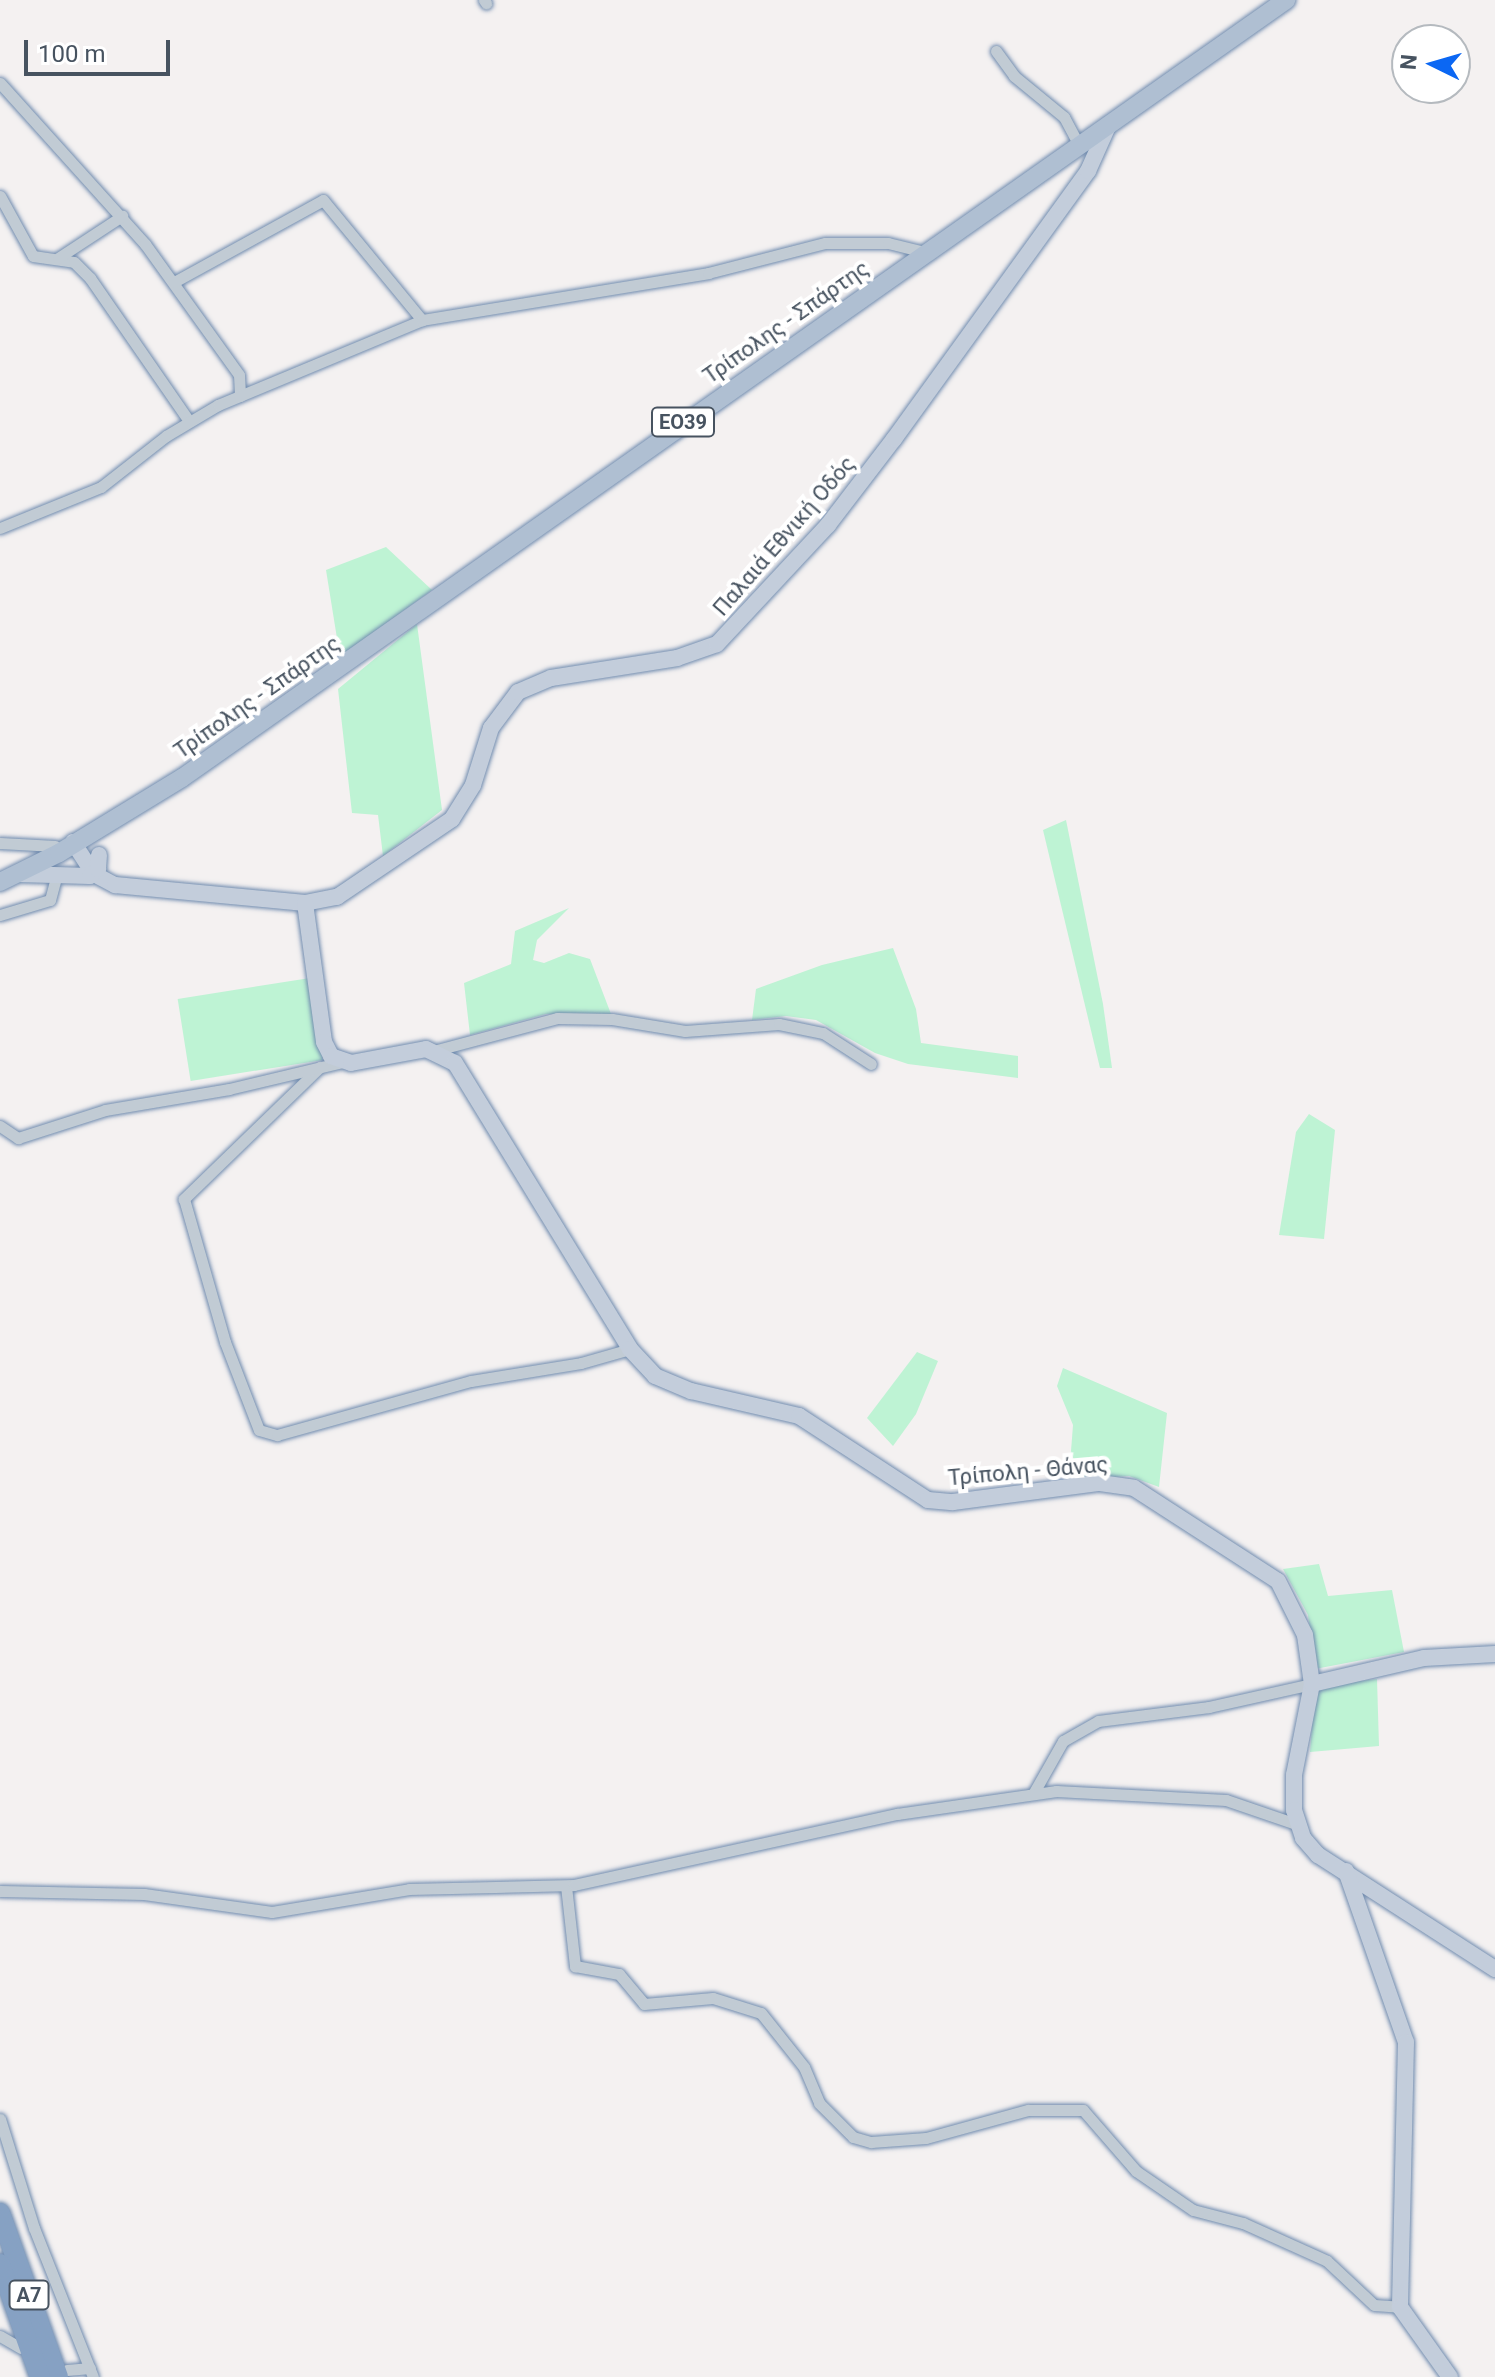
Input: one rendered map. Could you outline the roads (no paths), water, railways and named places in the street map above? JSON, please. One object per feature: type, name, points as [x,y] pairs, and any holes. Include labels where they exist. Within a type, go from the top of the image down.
[{"type":"highway","name":"Α7","points":[[0,2213],[63,2373]]},
{"type":"highway","name":"Α7","points":[[0,2264],[40,2377]]},
{"type":"main road","name":"Τρίπολης - Σπάρτης","points":[[9,874],[157,795],[369,649],[925,252],[1286,0]]},
{"type":"main road","name":"Παλαιά Εθνική Οδός","points":[[9,874],[94,874],[107,883],[305,903],[349,891],[452,819],[473,785],[491,728],[518,692],[551,678],[690,655],[729,635],[828,525],[894,439],[1088,171],[1109,124]]},
{"type":"main road","points":[[71,841],[99,855],[118,876],[137,886]]},
{"type":"main road","points":[[71,841],[94,874]]},
{"type":"main road","points":[[94,874],[99,855]]},
{"type":"main road","points":[[305,903],[324,1042],[342,1062],[437,1050]]},
{"type":"main road","name":"Τρίπολη - Θάνας","points":[[437,1050],[466,1080],[644,1368],[676,1386],[799,1416],[928,1500],[953,1502],[1100,1483],[1146,1493],[1284,1587],[1305,1635],[1312,1684],[1295,1764],[1296,1824]]},
{"type":"main road","points":[[1312,1684],[1413,1659],[1495,1654]]},
{"type":"main road","points":[[1296,1824],[1309,1847],[1495,1969]]},
{"type":"main road","points":[[1346,1871],[1406,2042],[1400,2307],[1450,2377]]},
{"type":"street","points":[[996,51],[1014,76],[1064,117],[1079,145]]},
{"type":"street","points":[[2,86],[122,216],[174,282],[239,375],[240,396]]},
{"type":"street","points":[[0,196],[33,256],[74,262],[90,278],[189,421]]},
{"type":"street","points":[[174,282],[323,200],[422,320]]},
{"type":"street","points":[[57,258],[122,216]]},
{"type":"street","points":[[0,528],[101,487],[189,421],[240,396],[422,320],[708,273],[825,243],[888,243],[925,252]]},
{"type":"street","points":[[0,843],[16,845],[71,841]]},
{"type":"street","points":[[9,874],[16,845]]},
{"type":"street","points":[[0,915],[50,900],[57,874]]},
{"type":"street","points":[[437,1050],[557,1018],[612,1019],[685,1031],[779,1024],[823,1033],[871,1064]]},
{"type":"street","points":[[0,1126],[4,1138],[18,1138],[105,1110],[229,1089],[342,1062]]},
{"type":"street","points":[[320,1067],[184,1199],[225,1342],[259,1430],[277,1435],[471,1381],[581,1363],[630,1349]]},
{"type":"street","points":[[1033,1794],[1063,1741],[1098,1721],[1234,1703],[1312,1684]]},
{"type":"street","points":[[0,1891],[144,1894],[272,1912],[409,1889],[566,1886],[616,1879],[897,1814],[1033,1794],[1178,1794],[1257,1808],[1296,1824]]},
{"type":"street","points":[[566,1886],[575,1966],[619,1974],[644,2004],[713,1998],[761,2013],[800,2060],[819,2103],[853,2137],[871,2142],[926,2138],[1028,2110],[1083,2110],[1136,2171],[1193,2210],[1243,2223],[1327,2261],[1374,2305],[1400,2307]]},
{"type":"street","points":[[0,2119],[34,2228],[92,2372],[63,2373]]},
{"type":"street","points":[[0,2336],[21,2348]]}]
